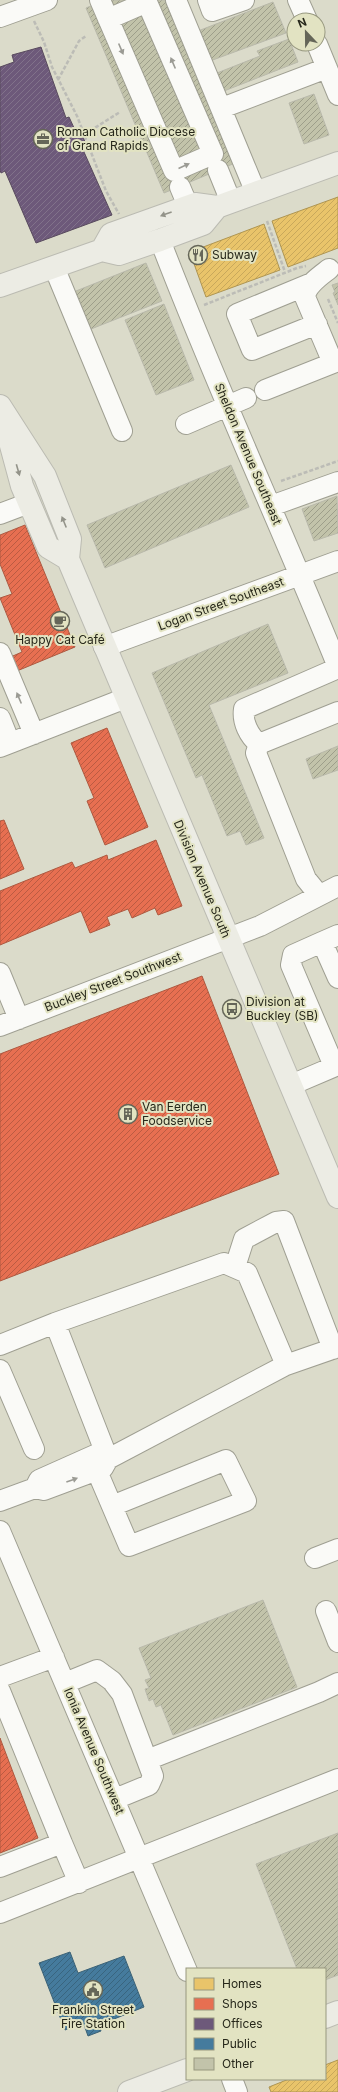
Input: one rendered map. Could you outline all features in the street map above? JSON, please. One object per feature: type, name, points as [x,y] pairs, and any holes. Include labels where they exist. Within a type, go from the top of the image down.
[{"type":"main road","points":[[102,250],[112,234],[184,197],[195,204],[224,204],[338,163]]},
{"type":"main road","points":[[0,286],[102,250],[119,254],[160,240],[203,224],[224,204]]},
{"type":"main road","name":"Division Avenue South","points":[[0,406],[22,486],[48,547],[68,559]]},
{"type":"main road","name":"Division Avenue South","points":[[0,406],[45,476],[70,539],[68,559],[227,938],[338,1197]]},
{"type":"main road","points":[[326,2017],[338,2012]]},
{"type":"main road","points":[[129,2092],[186,2070]]},
{"type":"street","points":[[0,17],[47,0]]},
{"type":"street","points":[[100,0],[108,19],[174,171],[213,154],[146,1],[108,19]]},
{"type":"street","points":[[176,0],[256,193]]},
{"type":"street","points":[[208,0],[212,11],[244,0]]},
{"type":"street","points":[[222,108],[326,55],[338,95]]},
{"type":"street","points":[[218,170],[224,204]]},
{"type":"street","name":"Sheldon Avenue Southeast","points":[[160,240],[195,331],[300,574],[338,667]]},
{"type":"street","points":[[186,424],[246,398],[252,400],[263,395],[265,390],[333,363],[306,297],[306,293],[312,283],[330,265]]},
{"type":"street","points":[[54,267],[122,431]]},
{"type":"street","points":[[312,283],[238,314],[252,350],[316,324]]},
{"type":"street","points":[[271,506],[338,482]]},
{"type":"street","points":[[0,514],[29,503]]},
{"type":"street","name":"Logan Street Southeast","points":[[104,647],[338,561]]},
{"type":"street","points":[[0,653],[34,734]]},
{"type":"street","points":[[259,744],[252,738],[242,717],[244,709],[338,667]]},
{"type":"street","points":[[0,718],[5,745],[126,698]]},
{"type":"street","points":[[319,895],[306,879],[256,752],[259,744],[338,712]]},
{"type":"street","name":"Buckley Street Southwest","points":[[0,1026],[260,926],[338,886]]},
{"type":"street","points":[[290,1086],[336,1066],[291,965],[293,955],[330,938],[338,978]]},
{"type":"street","points":[[0,973],[19,1019]]},
{"type":"street","points":[[0,1501],[35,1488],[44,1490],[103,1465],[286,1365],[336,1348],[284,1221],[276,1222],[244,1239],[235,1267]]},
{"type":"street","points":[[0,1345],[55,1322],[224,1263],[247,1273],[286,1365]]},
{"type":"street","points":[[55,1322],[103,1465],[112,1506],[129,1546],[246,1501],[226,1460],[112,1506]]},
{"type":"street","points":[[0,1370],[34,1449]]},
{"type":"street","name":"Ionia Avenue Southwest","points":[[0,1531],[186,1969]]},
{"type":"street","points":[[315,1558],[338,1549]]},
{"type":"street","points":[[326,1611],[338,1642]]},
{"type":"street","points":[[0,1677],[54,1657]]},
{"type":"street","points":[[65,1683],[97,1670],[112,1681],[122,1694],[153,1776],[149,1785],[115,1799]]},
{"type":"street","points":[[147,1760],[319,1692],[338,1683]]},
{"type":"street","points":[[0,1691],[79,1883]]},
{"type":"street","points":[[0,1913],[140,1859],[338,1779]]},
{"type":"street","points":[[0,1867],[62,1843]]},
{"type":"street","points":[[232,2080],[237,2092]]},
{"type":"path","points":[[33,17],[58,80],[75,111],[85,134],[106,191],[120,216]]},
{"type":"path","points":[[58,80],[79,41],[86,36]]},
{"type":"path","points":[[85,134],[120,112]]},
{"type":"path","points":[[267,221],[285,272]]},
{"type":"path","points":[[204,305],[285,272],[330,265]]},
{"type":"path","points":[[328,299],[338,323]]},
{"type":"path","points":[[281,481],[338,461]]},
{"type":"building: Homes","points":[[338,197],[338,248],[288,267],[272,221]]},
{"type":"building: Homes","points":[[264,224],[280,270],[206,297],[193,261],[198,249]]},
{"type":"building: Homes","points":[[338,2060],[338,2092],[271,2092],[269,2087],[286,2080],[326,2080],[326,2065]]},
{"type":"building: Shops","points":[[25,525],[75,647],[12,673],[6,659],[22,652],[0,598],[12,594],[0,564],[0,535]]},
{"type":"building: Shops","points":[[107,728],[148,827],[105,845],[87,801],[94,798],[71,743]]},
{"type":"building: Shops","points":[[4,820],[24,869],[0,879],[0,821]]},
{"type":"building: Shops","points":[[156,840],[182,906],[158,915],[155,908],[132,918],[128,909],[107,917],[110,925],[90,933],[81,911],[0,945],[0,891],[72,862],[75,868],[107,855],[108,860]]},
{"type":"building: Shops","name":"Van Eerden Foodservice","points":[[202,976],[279,1174],[0,1281],[0,1054]]},
{"type":"building: Shops","points":[[0,1738],[38,1838],[0,1853]]},
{"type":"building: Offices","points":[[41,47],[66,118],[69,117],[75,130],[80,128],[85,142],[80,143],[112,215],[36,243],[5,171],[1,173],[0,170],[0,67],[14,62],[12,55]]},
{"type":"building: Public","name":"Franklin Street Fire Station","points":[[70,1952],[78,1973],[124,1956],[144,2007],[99,2025],[101,2031],[88,2036],[83,2022],[65,2030],[39,1963]]},
{"type":"building: Other","points":[[105,0],[166,0],[235,163],[164,193],[86,8]]},
{"type":"building: Other","points":[[273,2],[286,33],[210,61],[198,31]]},
{"type":"building: Other","points":[[286,40],[286,52],[294,52],[298,62],[224,91],[217,73],[260,56],[257,51]]},
{"type":"building: Other","points":[[314,94],[329,135],[304,144],[289,103]]},
{"type":"building: Other","points":[[146,263],[162,301],[86,331],[71,293]]},
{"type":"building: Other","points":[[338,283],[338,305],[333,293],[335,292],[332,285]]},
{"type":"building: Other","points":[[164,304],[194,380],[156,395],[125,320]]},
{"type":"building: Other","points":[[231,465],[249,507],[105,568],[87,525]]},
{"type":"building: Other","points":[[337,496],[338,533],[314,541],[302,509]]},
{"type":"building: Other","points":[[268,624],[288,673],[209,705],[264,838],[246,845],[240,831],[227,836],[202,775],[196,778],[152,673]]},
{"type":"building: Other","points":[[338,746],[338,770],[313,779],[306,759]]},
{"type":"building: Other","points":[[263,1600],[297,1687],[173,1735],[161,1705],[156,1707],[153,1699],[149,1701],[145,1689],[149,1688],[145,1680],[151,1678],[139,1648]]},
{"type":"building: Other","points":[[338,1833],[338,1975],[326,1980],[326,1968],[297,1968],[256,1864]]},
{"type":"place","name":"Roman Catholic Diocese of Grand Rapids","points":[[43,139]]},
{"type":"place","name":"Subway","points":[[198,255]]},
{"type":"place","name":"Happy Cat Café","points":[[60,621]]},
{"type":"place","name":"Division at Buckley (SB)","points":[[232,1009]]},
{"type":"place","name":"Van Eerden Foodservice","points":[[128,1114]]},
{"type":"place","name":"Franklin Street Fire Station","points":[[93,1990]]}]
